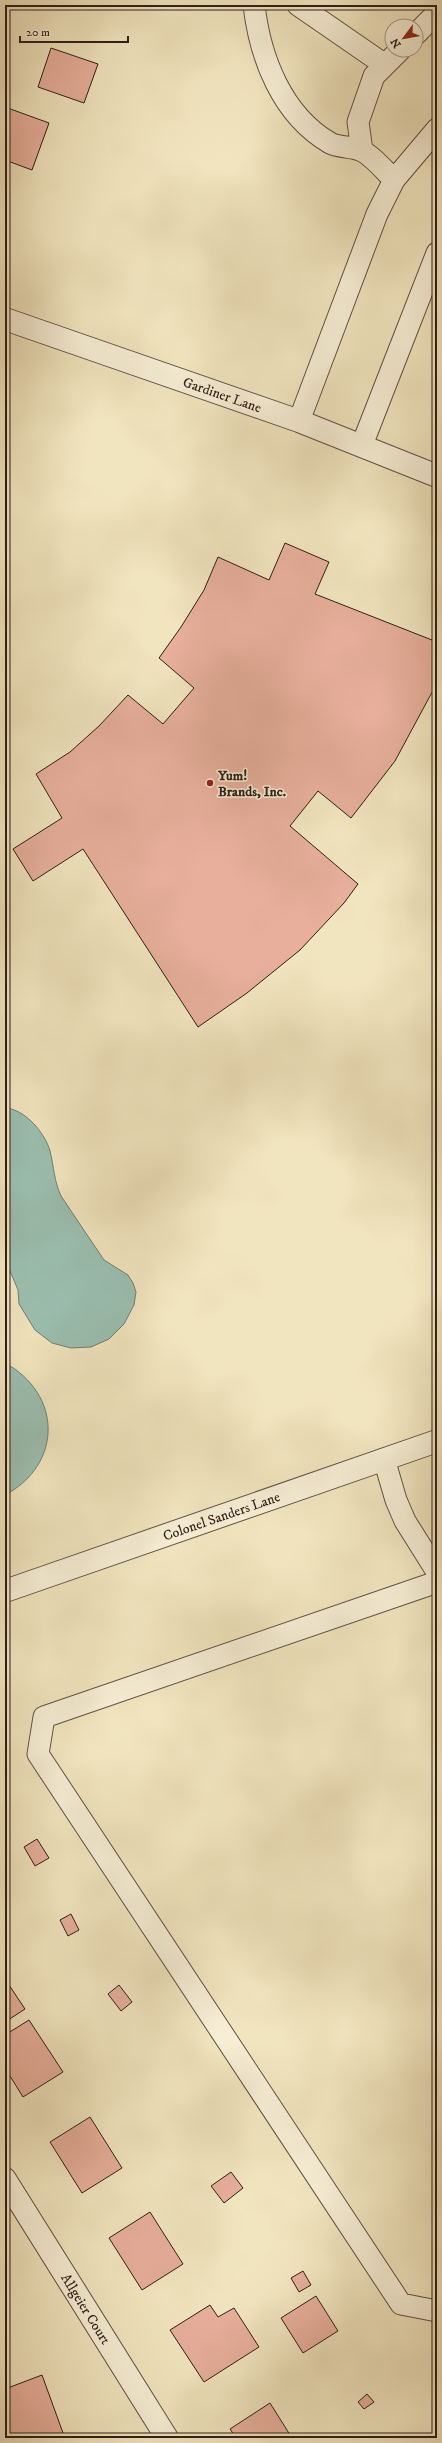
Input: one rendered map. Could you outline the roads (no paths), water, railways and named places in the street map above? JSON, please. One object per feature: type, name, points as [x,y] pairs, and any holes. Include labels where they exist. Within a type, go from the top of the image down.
[{"type":"street","name":"Gardiner Lane","points":[[5,319],[299,421],[437,476]]},
{"type":"street","name":"Colonel Sanders Lane","points":[[5,1591],[437,1441]]},
{"type":"street","name":"Allgeier Court","points":[[5,2179],[167,2438]]},
{"type":"lane","points":[[254,5],[262,46],[273,78],[300,121],[331,143],[362,151],[394,180]]},
{"type":"lane","points":[[298,5],[385,65]]},
{"type":"lane","points":[[424,26],[437,13]]},
{"type":"lane","points":[[362,151],[358,122],[374,76],[392,58]]},
{"type":"lane","points":[[299,421],[376,214],[394,180],[437,129]]},
{"type":"lane","points":[[362,446],[437,253]]},
{"type":"lane","points":[[384,1459],[396,1500],[405,1521],[437,1572]]},
{"type":"lane","points":[[437,1582],[44,1717],[38,1754],[401,2304],[437,2311]]},
{"type":"place","name":"Yum! Brands, Inc.","points":[[210,783]]}]
